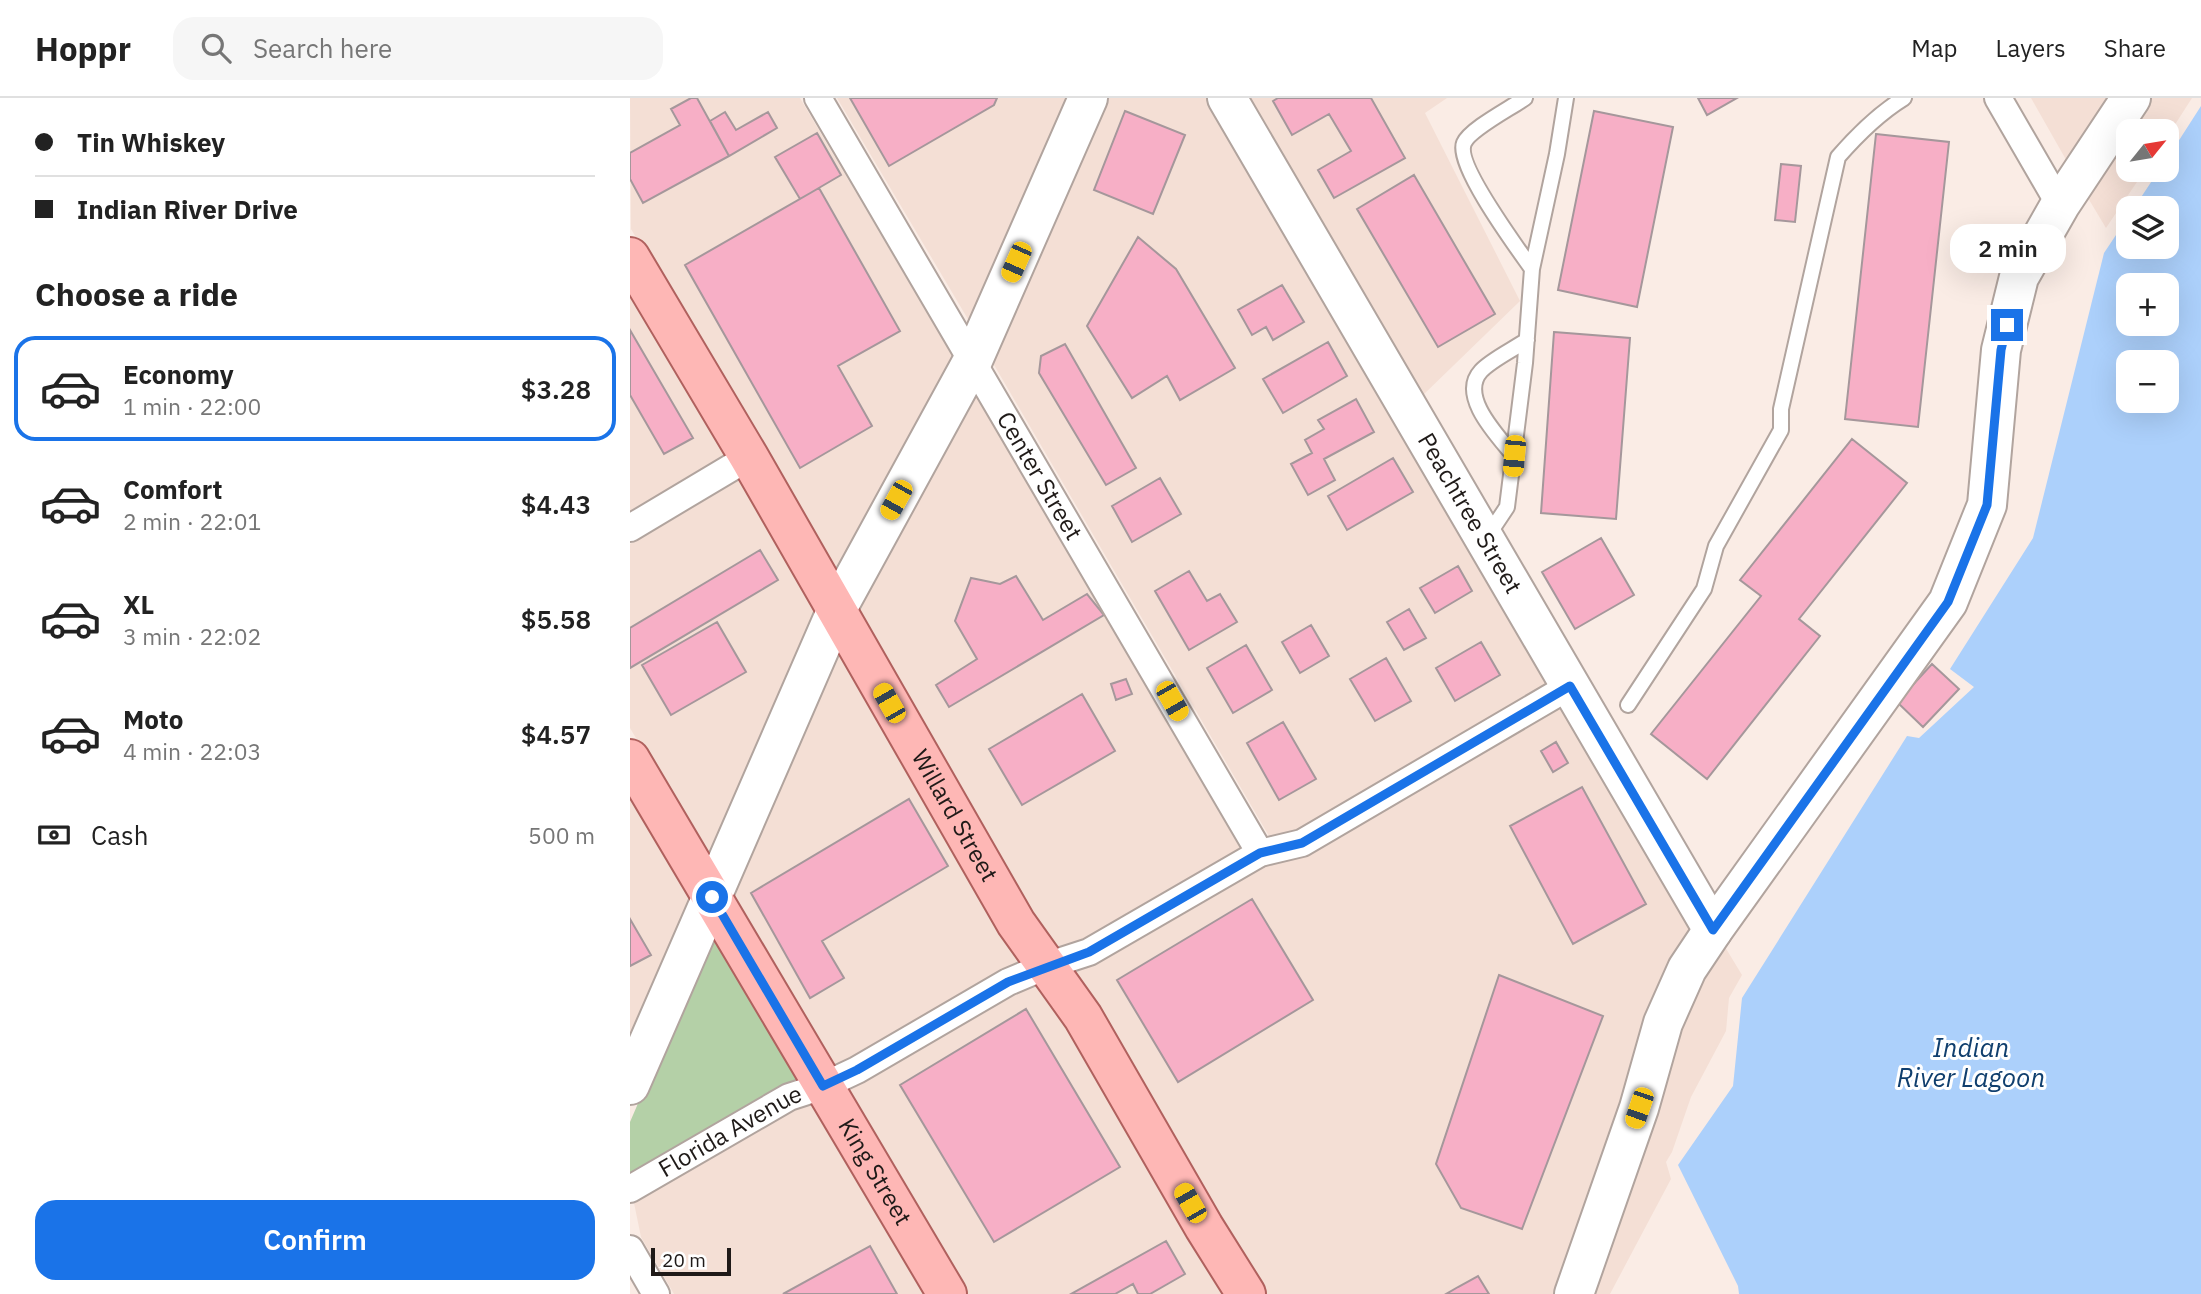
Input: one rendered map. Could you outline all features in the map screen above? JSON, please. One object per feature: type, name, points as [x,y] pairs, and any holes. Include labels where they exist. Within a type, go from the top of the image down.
[{"type":"main road","name":"Willard Street","points":[[630,257],[749,457],[1016,923],[1083,1017],[1246,1294]]},
{"type":"main road","name":"King Street","points":[[630,759],[947,1294]]},
{"type":"street","name":"Center Street","points":[[818,98],[1260,853]]},
{"type":"street","points":[[630,1086],[836,608],[973,360],[1088,98]]},
{"type":"street","name":"Peachtree Street","points":[[1227,98],[1713,930]]},
{"type":"street","points":[[1998,98],[2060,205]]},
{"type":"street","points":[[1574,1294],[1639,1108],[1663,1023],[1687,970],[1948,602],[1987,505],[2001,350],[2019,277],[2060,205],[2131,98]]},
{"type":"street","points":[[630,528],[749,457]]},
{"type":"street","name":"Florida Avenue","points":[[630,1189],[789,1097],[823,1086],[857,1070],[1008,982],[1089,952],[1260,853],[1302,843],[1570,686]]},
{"type":"street","points":[[630,1249],[656,1294]]},
{"type":"lane","points":[[1525,98],[1472,134],[1464,143],[1463,156],[1497,219],[1532,269]]},
{"type":"lane","points":[[1481,533],[1495,525],[1507,507],[1527,340],[1532,269],[1566,98]]},
{"type":"lane","points":[[1628,705],[1704,589],[1716,546],[1781,430],[1781,409],[1838,157],[1858,134],[1888,107],[1904,98]]},
{"type":"lane","points":[[1514,456],[1474,401],[1473,387],[1480,372],[1527,340]]},
{"type":"shaded area","points":[[630,98],[800,98],[956,362],[837,578],[631,229]]},
{"type":"shaded area","points":[[837,98],[1072,98],[972,326]]},
{"type":"shaded area","points":[[1104,98],[1208,98],[1549,682],[1297,830],[1269,836],[990,358]]},
{"type":"shaded area","points":[[1245,98],[1447,98],[1425,113],[1520,301],[1420,398]]},
{"type":"shaded area","points":[[2031,98],[2114,98],[2069,165]]},
{"type":"shaded area","points":[[2148,98],[2192,98],[2179,119],[2134,119]]},
{"type":"shaded area","points":[[2116,146],[2116,182],[2137,182],[2128,196],[2116,196],[2116,213],[2106,228],[2085,193]]},
{"type":"shaded area","points":[[630,288],[729,453],[630,512]]},
{"type":"shaded area","points":[[973,390],[1240,848],[1084,939],[1053,948],[1029,914],[854,607]]},
{"type":"shaded area","points":[[743,477],[819,610],[710,863],[630,728],[630,544]]},
{"type":"shaded area","points":[[838,644],[1023,960],[831,1067],[729,895]]},
{"type":"shaded area","points":[[1563,706],[1695,930],[1558,1294],[1265,1294],[1070,972],[1096,964],[1265,866],[1309,855]]},
{"type":"shaded area","points":[[630,790],[695,899],[630,1048]]},
{"type":"shaded area","points":[[1722,942],[1742,975],[1729,998],[1726,1031],[1691,1097],[1666,1162],[1671,1179],[1610,1294],[1590,1294],[1678,1026]]},
{"type":"shaded area","points":[[1040,983],[1069,1026],[1228,1294],[965,1294],[845,1091],[1014,994]]},
{"type":"shaded area","points":[[814,1103],[929,1294],[674,1294],[641,1237],[634,1203],[796,1109]]},
{"type":"green space","points":[[713,930],[800,1078],[782,1085],[630,1173],[630,1122]]},
{"type":"water","name":"Indian River Lagoon","points":[[2201,106],[2201,1294],[1739,1294],[1738,1286],[1678,1165],[1733,1086],[1742,998],[1907,736],[1919,738],[1974,687],[1950,669],[2033,538],[2104,253],[2116,235],[2116,259],[2179,259],[2179,196],[2142,196],[2151,182],[2179,182],[2179,140]]},
{"type":"building","points":[[691,98],[697,98],[729,156],[643,203],[630,179],[630,153],[680,125],[671,109]]},
{"type":"building","points":[[850,98],[997,98],[994,105],[889,166]]},
{"type":"building","points":[[1278,98],[1371,98],[1405,158],[1334,198],[1318,170],[1351,151],[1329,114],[1292,135],[1273,101]]},
{"type":"building","points":[[1698,98],[1737,98],[1707,115]]},
{"type":"building","points":[[1125,111],[1185,135],[1153,214],[1094,190]]},
{"type":"building","points":[[1594,111],[1673,127],[1637,307],[1558,290]]},
{"type":"building","points":[[725,112],[736,130],[768,112],[777,128],[729,156],[710,121]]},
{"type":"building","points":[[817,133],[841,175],[800,199],[775,157]]},
{"type":"building","points":[[1876,134],[1949,142],[1918,427],[1845,419]]},
{"type":"building","points":[[1781,164],[1801,166],[1795,222],[1775,220]]},
{"type":"building","points":[[1414,175],[1495,314],[1438,347],[1357,209]]},
{"type":"building","points":[[819,188],[900,331],[838,366],[872,426],[800,468],[685,265]]},
{"type":"building","points":[[1138,237],[1176,269],[1235,368],[1180,400],[1167,376],[1132,398],[1087,326]]},
{"type":"building","points":[[1282,285],[1304,322],[1273,340],[1266,327],[1252,335],[1238,310]]},
{"type":"building","points":[[630,330],[693,438],[664,454],[630,395]]},
{"type":"building","points":[[1554,332],[1630,338],[1616,519],[1541,513]]},
{"type":"building","points":[[1328,342],[1347,376],[1283,413],[1263,379]]},
{"type":"building","points":[[1065,344],[1136,468],[1106,485],[1039,373],[1041,356]]},
{"type":"building","points":[[1356,399],[1374,432],[1324,459],[1335,480],[1308,495],[1291,464],[1312,453],[1305,440],[1324,429],[1318,420]]},
{"type":"building","points":[[1852,439],[1907,483],[1799,619],[1820,636],[1707,779],[1651,734],[1761,596],[1740,580]]},
{"type":"building","points":[[1393,458],[1413,492],[1347,530],[1328,496]]},
{"type":"building","points":[[1160,478],[1181,514],[1132,542],[1112,506]]},
{"type":"building","points":[[1601,538],[1634,595],[1575,629],[1542,572]]},
{"type":"building","points":[[760,550],[778,580],[630,668],[630,628]]},
{"type":"building","points":[[1458,566],[1472,591],[1435,613],[1420,588]]},
{"type":"building","points":[[1189,571],[1207,601],[1220,594],[1237,622],[1189,650],[1155,591]]},
{"type":"building","points":[[1016,576],[1043,620],[1087,594],[1104,615],[949,707],[936,685],[977,659],[955,621],[971,578],[1000,584]]},
{"type":"building","points":[[1409,609],[1426,638],[1404,650],[1387,622]]},
{"type":"building","points":[[717,622],[746,672],[671,715],[642,665]]},
{"type":"building","points":[[1311,625],[1329,656],[1300,673],[1282,642]]},
{"type":"building","points":[[1481,642],[1500,675],[1455,701],[1436,668]]},
{"type":"building","points":[[1246,645],[1272,690],[1233,713],[1207,668]]},
{"type":"building","points":[[1386,658],[1411,701],[1375,721],[1350,679]]},
{"type":"building","points":[[1932,664],[1959,689],[1923,727],[1897,702]]},
{"type":"building","points":[[1126,679],[1132,694],[1116,700],[1111,684]]},
{"type":"building","points":[[1082,694],[1115,751],[1022,805],[989,749]]},
{"type":"building","points":[[1283,722],[1316,779],[1279,800],[1247,743]]},
{"type":"building","points":[[1556,742],[1568,763],[1553,772],[1541,751]]},
{"type":"building","points":[[1582,787],[1646,904],[1573,944],[1510,826]]},
{"type":"building","points":[[909,799],[948,866],[822,941],[844,978],[810,998],[751,893]]},
{"type":"building","points":[[1252,899],[1313,1000],[1178,1082],[1117,980]]},
{"type":"building","points":[[630,919],[651,955],[630,966]]},
{"type":"building","points":[[1499,975],[1603,1016],[1522,1229],[1461,1208],[1436,1164]]},
{"type":"building","points":[[1026,1009],[1120,1167],[994,1242],[900,1085]]},
{"type":"building","points":[[1166,1241],[1185,1274],[1150,1294],[1138,1294],[1133,1284],[1115,1294],[1071,1294]]},
{"type":"building","points":[[870,1246],[897,1294],[783,1294]]},
{"type":"building","points":[[1478,1276],[1489,1294],[1446,1294],[1458,1287]]},
{"type":"route","points":[[712,897],[823,1086],[857,1070],[1008,982],[1089,952],[1260,853],[1302,843],[1570,686],[1713,930],[1948,602],[1987,505],[2001,350],[2007,325]]}]
